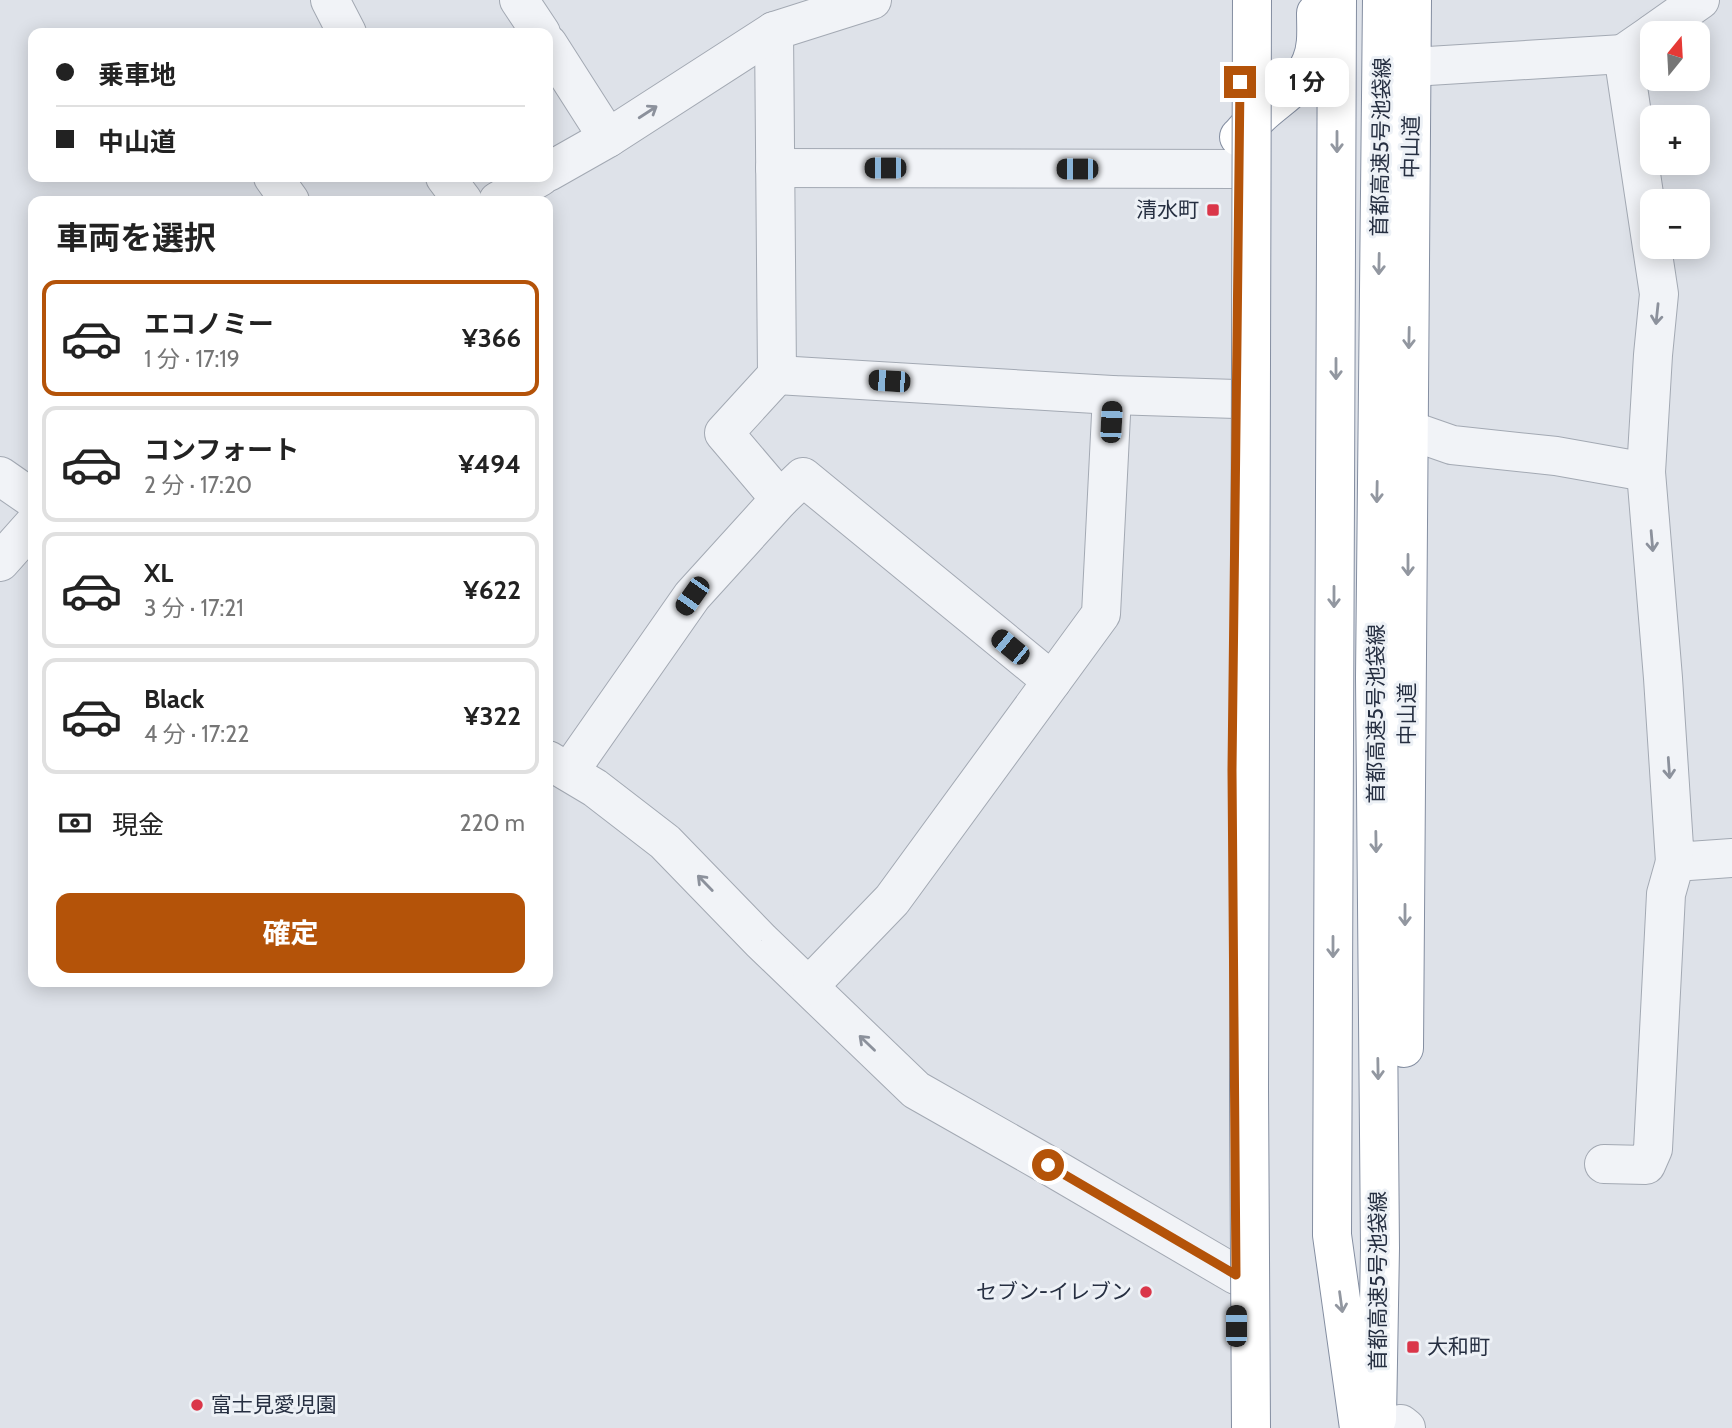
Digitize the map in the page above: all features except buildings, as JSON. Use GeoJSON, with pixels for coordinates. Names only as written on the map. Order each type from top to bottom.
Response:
{"type":"FeatureCollection","features":[{"type":"Feature","properties":{"kind":"highway"},"geometry":{"type":"LineString","coordinates":[[1237,1428],[1232,770],[1241,0]]}},
{"type":"Feature","properties":{"kind":"highway"},"geometry":{"type":"LineString","coordinates":[[1251,1428],[1249,1089],[1252,0]]}},
{"type":"Feature","properties":{"kind":"highway"},"geometry":{"type":"LineString","coordinates":[[1267,0],[1267,1428]]}},
{"type":"Feature","properties":{"kind":"highway"},"geometry":{"type":"LineString","coordinates":[[1239,153],[1259,116],[1298,83],[1311,64],[1316,44],[1317,0]]}},
{"type":"Feature","properties":{"kind":"highway"},"geometry":{"type":"LineString","coordinates":[[1337,0],[1332,1235],[1359,1428]]}},
{"type":"Feature","properties":{"kind":"highway","name":"首都高速5号池袋線"},"geometry":{"type":"LineString","coordinates":[[1382,0],[1375,677],[1380,1248],[1396,1427]]}},
{"type":"Feature","properties":{"kind":"highway","name":"中山道"},"geometry":{"type":"LineString","coordinates":[[1396,1427],[1412,0]]}},
{"type":"Feature","properties":{"kind":"street"},"geometry":{"type":"LineString","coordinates":[[330,0],[344,28]]}},
{"type":"Feature","properties":{"kind":"street"},"geometry":{"type":"LineString","coordinates":[[519,0],[538,28]]}},
{"type":"Feature","properties":{"kind":"street"},"geometry":{"type":"LineString","coordinates":[[553,169],[608,138],[774,31],[872,0]]}},
{"type":"Feature","properties":{"kind":"street"},"geometry":{"type":"LineString","coordinates":[[1670,21],[1700,0]]}},
{"type":"Feature","properties":{"kind":"street"},"geometry":{"type":"LineString","coordinates":[[774,31],[777,375],[724,433],[780,499]]}},
{"type":"Feature","properties":{"kind":"street"},"geometry":{"type":"LineString","coordinates":[[1412,67],[1640,40]]}},
{"type":"Feature","properties":{"kind":"street"},"geometry":{"type":"LineString","coordinates":[[553,52],[608,138]]}},
{"type":"Feature","properties":{"kind":"street"},"geometry":{"type":"LineString","coordinates":[[1604,1164],[1646,1165],[1653,1149],[1666,894],[1675,862],[1646,472],[1659,294],[1646,91]]}},
{"type":"Feature","properties":{"kind":"street"},"geometry":{"type":"LineString","coordinates":[[775,168],[1239,153]]}},
{"type":"Feature","properties":{"kind":"street"},"geometry":{"type":"LineString","coordinates":[[507,196],[531,182]]}},
{"type":"Feature","properties":{"kind":"street"},"geometry":{"type":"LineString","coordinates":[[777,375],[1236,399]]}},
{"type":"Feature","properties":{"kind":"street"},"geometry":{"type":"LineString","coordinates":[[809,986],[892,900],[1101,614],[1112,394]]}},
{"type":"Feature","properties":{"kind":"street"},"geometry":{"type":"LineString","coordinates":[[1409,430],[1451,445],[1556,456],[1646,472]]}},
{"type":"Feature","properties":{"kind":"street"},"geometry":{"type":"LineString","coordinates":[[0,476],[28,496]]}},
{"type":"Feature","properties":{"kind":"street"},"geometry":{"type":"LineString","coordinates":[[1052,681],[803,477],[692,596],[558,766],[595,788],[665,842],[761,941],[916,1090],[1236,1275]]}},
{"type":"Feature","properties":{"kind":"street"},"geometry":{"type":"LineString","coordinates":[[0,562],[28,531]]}},
{"type":"Feature","properties":{"kind":"street"},"geometry":{"type":"LineString","coordinates":[[1675,862],[1732,858]]}},
{"type":"Feature","properties":{"kind":"place","name":"清水町"},"geometry":{"type":"Point","coordinates":[1213,210]}},
{"type":"Feature","properties":{"kind":"place","name":"セブン-イレブン"},"geometry":{"type":"Point","coordinates":[1146,1292]}},
{"type":"Feature","properties":{"kind":"place","name":"大和町"},"geometry":{"type":"Point","coordinates":[1413,1347]}},
{"type":"Feature","properties":{"kind":"place","name":"富士見愛児園"},"geometry":{"type":"Point","coordinates":[197,1405]}},
{"type":"Feature","properties":{"kind":"route"},"geometry":{"type":"LineString","coordinates":[[1048,1165],[1236,1275],[1232,770],[1240,82]]}}]}
